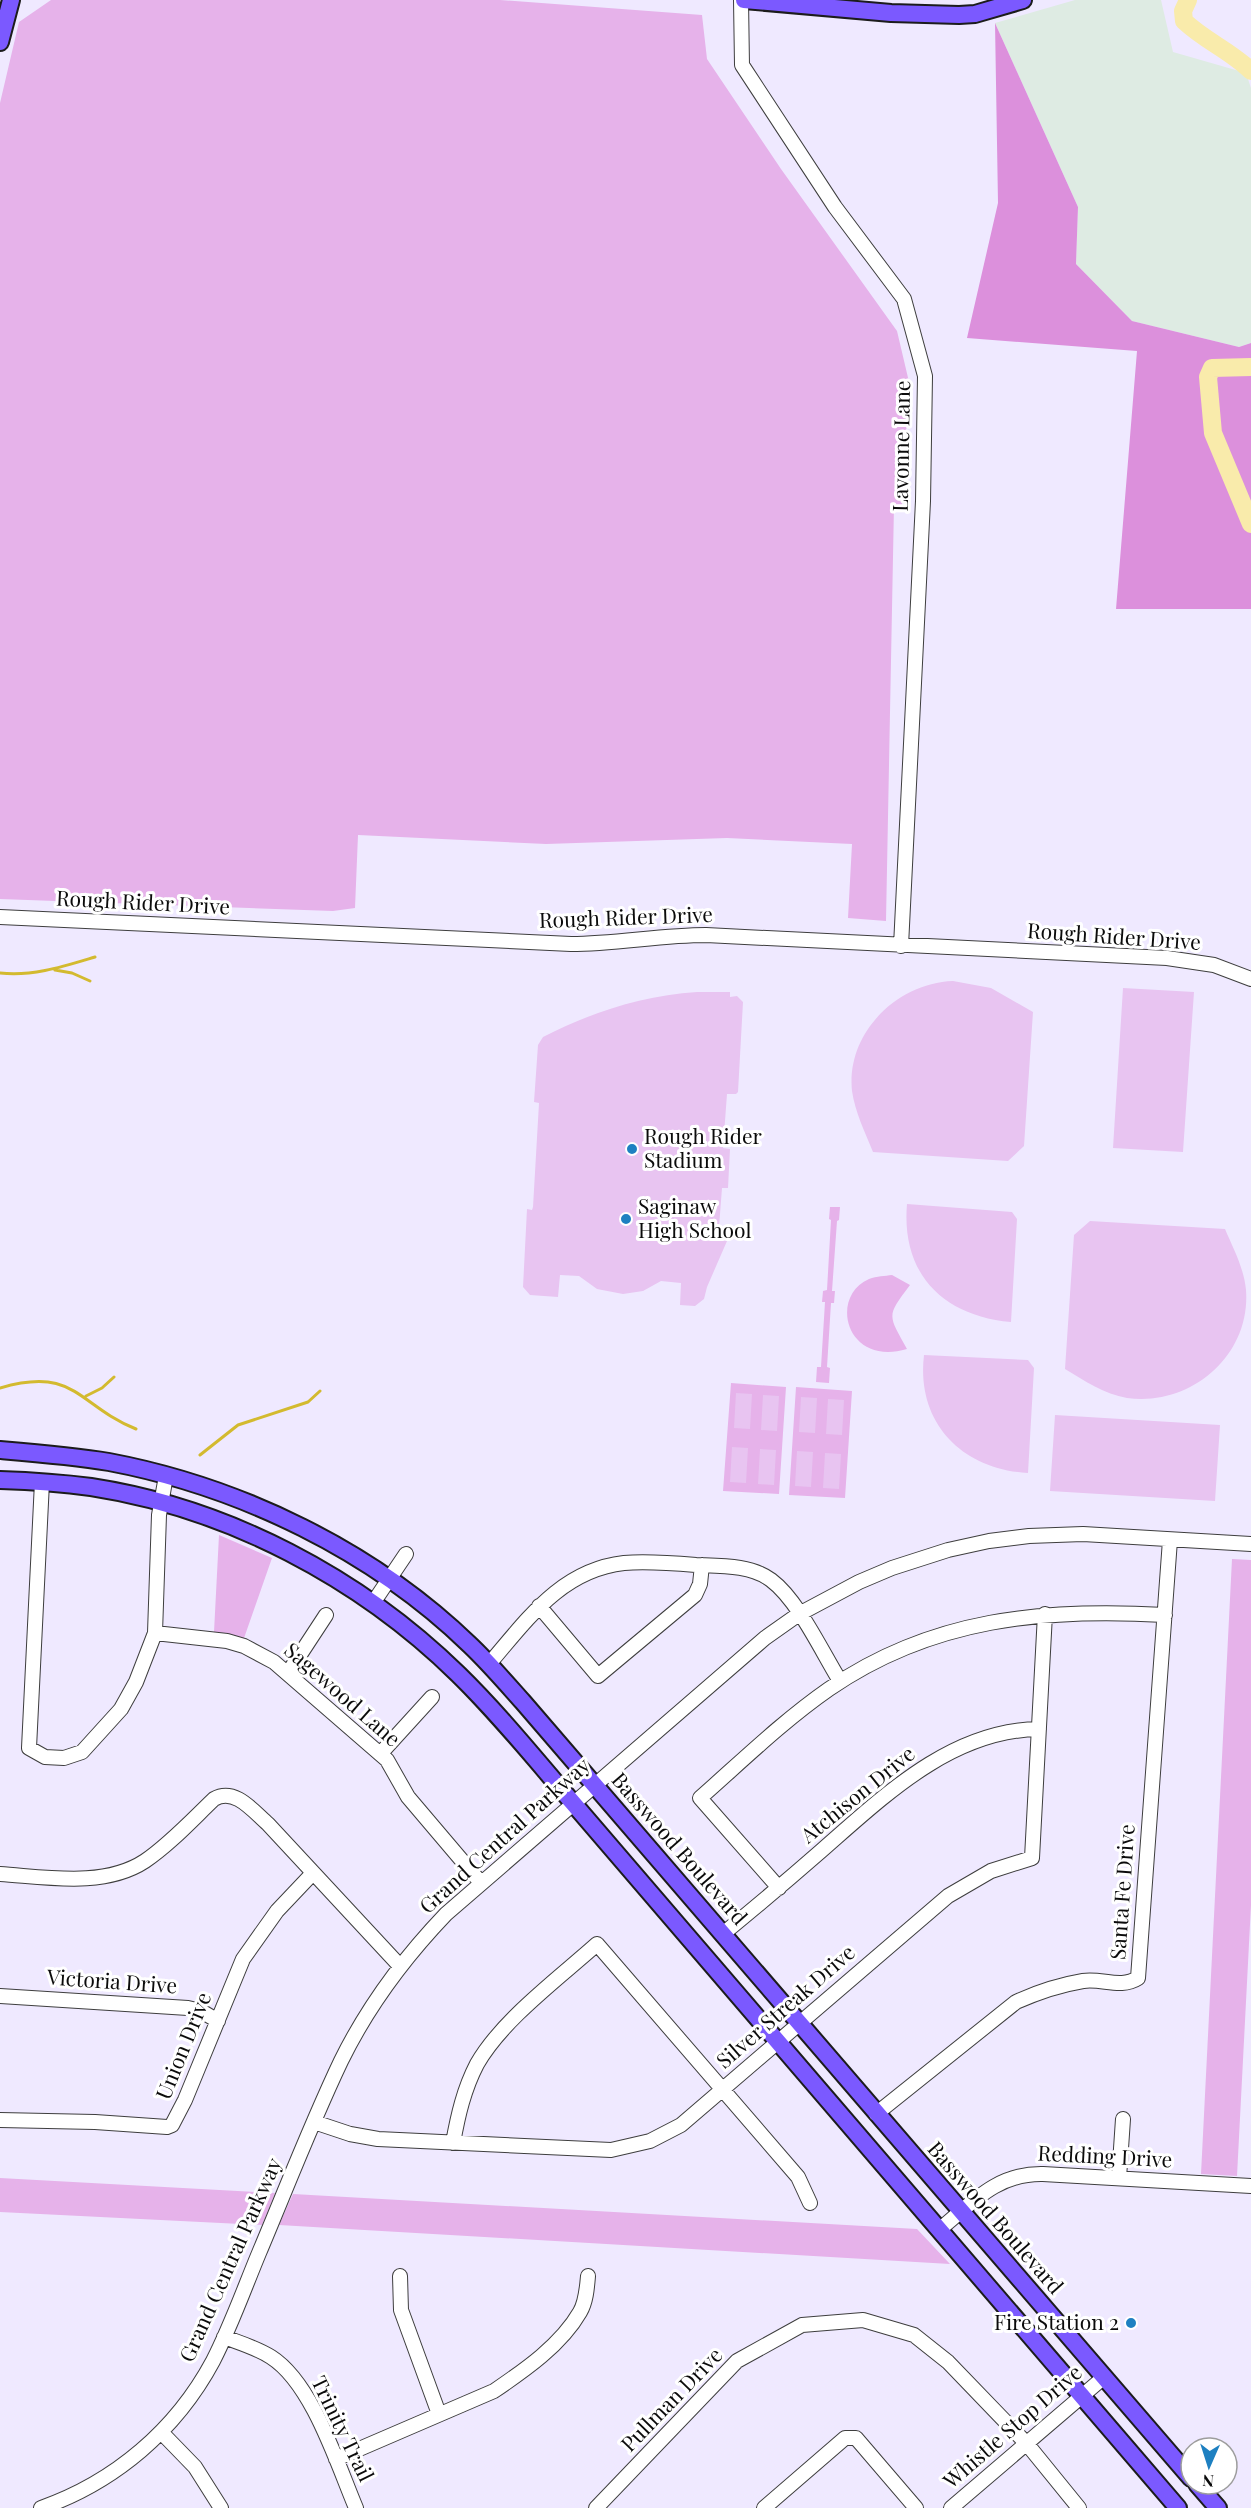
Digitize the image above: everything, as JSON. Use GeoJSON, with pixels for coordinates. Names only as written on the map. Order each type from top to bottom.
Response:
{"type":"FeatureCollection","features":[{"type":"Feature","properties":{"kind":"main road"},"geometry":{"type":"LineString","coordinates":[[0,42],[11,0]]}},
{"type":"Feature","properties":{"kind":"main road"},"geometry":{"type":"LineString","coordinates":[[6,17],[17,0]]}},
{"type":"Feature","properties":{"kind":"main road"},"geometry":{"type":"LineString","coordinates":[[743,0],[891,13],[959,15],[975,14],[1023,0]]}},
{"type":"Feature","properties":{"kind":"main road","name":"Basswood Boulevard"},"geometry":{"type":"LineString","coordinates":[[0,1449],[93,1460],[166,1476],[218,1492],[283,1518],[340,1548],[388,1580],[445,1623],[489,1664],[724,1933],[876,2114],[1179,2464]]}},
{"type":"Feature","properties":{"kind":"main road"},"geometry":{"type":"LineString","coordinates":[[0,1479],[92,1487],[161,1503],[230,1526],[279,1548],[339,1580],[412,1632],[459,1674],[573,1803],[1178,2508]]}},
{"type":"Feature","properties":{"kind":"main road"},"geometry":{"type":"LineString","coordinates":[[1208,2496],[1218,2508]]}},
{"type":"Feature","properties":{"kind":"street","name":"Lavonne Lane"},"geometry":{"type":"LineString","coordinates":[[743,0],[742,65],[835,207],[904,299],[925,376],[922,513],[902,946]]}},
{"type":"Feature","properties":{"kind":"street","name":"Rough Rider Drive"},"geometry":{"type":"LineString","coordinates":[[0,917],[571,944],[599,944],[671,936],[706,935],[1176,959],[1214,965],[1251,979]]}},
{"type":"Feature","properties":{"kind":"street"},"geometry":{"type":"LineString","coordinates":[[42,1482],[29,1748],[45,1757],[64,1758],[82,1752],[121,1709],[141,1671],[155,1633],[161,1503],[166,1476]]}},
{"type":"Feature","properties":{"kind":"street","name":"Grand Central Parkway"},"geometry":{"type":"LineString","coordinates":[[41,2508],[77,2493],[113,2472],[162,2433],[203,2379],[224,2337],[314,2122],[364,2018],[399,1965],[446,1914],[746,1653],[799,1614],[851,1586],[892,1568],[978,1543],[1055,1534],[1251,1544]]}},
{"type":"Feature","properties":{"kind":"street","name":"Santa Fe Drive"},"geometry":{"type":"LineString","coordinates":[[876,2114],[1017,2002],[1042,1990],[1086,1981],[1128,1984],[1138,1978],[1170,1540]]}},
{"type":"Feature","properties":{"kind":"street"},"geometry":{"type":"LineString","coordinates":[[373,1603],[406,1554]]}},
{"type":"Feature","properties":{"kind":"street"},"geometry":{"type":"LineString","coordinates":[[489,1664],[539,1606],[571,1580],[609,1565],[638,1562],[702,1565],[736,1568],[761,1574],[778,1586],[799,1614],[840,1682]]}},
{"type":"Feature","properties":{"kind":"street"},"geometry":{"type":"LineString","coordinates":[[539,1606],[598,1676],[695,1594],[700,1584],[702,1565]]}},
{"type":"Feature","properties":{"kind":"street"},"geometry":{"type":"LineString","coordinates":[[778,1888],[700,1798],[799,1711],[840,1682],[885,1657],[928,1638],[989,1621],[1045,1614],[1106,1612],[1166,1614]]}},
{"type":"Feature","properties":{"kind":"street","name":"Silver Streak Drive"},"geometry":{"type":"LineString","coordinates":[[314,2122],[363,2137],[594,2151],[625,2149],[651,2141],[672,2131],[948,1896],[991,1871],[1032,1858],[1045,1614]]}},
{"type":"Feature","properties":{"kind":"street"},"geometry":{"type":"LineString","coordinates":[[288,1673],[326,1615]]}},
{"type":"Feature","properties":{"kind":"street","name":"Sagewood Lane"},"geometry":{"type":"LineString","coordinates":[[155,1633],[207,1638],[244,1646],[274,1662],[381,1753],[392,1766],[408,1797],[481,1883]]}},
{"type":"Feature","properties":{"kind":"street"},"geometry":{"type":"LineString","coordinates":[[381,1753],[432,1697]]}},
{"type":"Feature","properties":{"kind":"street","name":"Atchison Drive"},"geometry":{"type":"LineString","coordinates":[[724,1933],[895,1787],[928,1765],[980,1741],[1012,1732],[1039,1730]]}},
{"type":"Feature","properties":{"kind":"street"},"geometry":{"type":"LineString","coordinates":[[0,1874],[87,1878],[125,1871],[144,1862],[214,1799],[231,1795],[248,1805],[399,1965]]}},
{"type":"Feature","properties":{"kind":"street","name":"Union Drive"},"geometry":{"type":"LineString","coordinates":[[0,2121],[95,2122],[167,2127],[172,2125],[243,1959],[277,1911],[313,1874]]}},
{"type":"Feature","properties":{"kind":"street"},"geometry":{"type":"LineString","coordinates":[[453,2143],[466,2089],[478,2062],[488,2047],[513,2019],[597,1944],[798,2177],[810,2203]]}},
{"type":"Feature","properties":{"kind":"street","name":"Victoria Drive"},"geometry":{"type":"LineString","coordinates":[[0,1996],[188,2008],[218,2021]]}},
{"type":"Feature","properties":{"kind":"street"},"geometry":{"type":"LineString","coordinates":[[1119,2178],[1123,2119]]}},
{"type":"Feature","properties":{"kind":"street","name":"Redding Drive"},"geometry":{"type":"LineString","coordinates":[[939,2230],[996,2184],[1017,2175],[1043,2174],[1251,2186]]}},
{"type":"Feature","properties":{"kind":"street"},"geometry":{"type":"LineString","coordinates":[[400,2276],[401,2310],[439,2414]]}},
{"type":"Feature","properties":{"kind":"street"},"geometry":{"type":"LineString","coordinates":[[336,2460],[494,2391],[538,2358],[567,2331],[581,2310],[587,2291],[588,2276]]}},
{"type":"Feature","properties":{"kind":"street","name":"Pullman Drive"},"geometry":{"type":"LineString","coordinates":[[596,2508],[737,2361],[802,2325],[863,2320],[914,2335],[948,2362],[1027,2444],[1079,2508]]}},
{"type":"Feature","properties":{"kind":"street","name":"Trinity Trail"},"geometry":{"type":"LineString","coordinates":[[224,2337],[271,2357],[288,2371],[309,2401],[356,2508]]}},
{"type":"Feature","properties":{"kind":"street","name":"Whistle Stop Drive"},"geometry":{"type":"LineString","coordinates":[[951,2508],[1103,2378]]}},
{"type":"Feature","properties":{"kind":"street"},"geometry":{"type":"LineString","coordinates":[[162,2433],[195,2467],[221,2508]]}},
{"type":"Feature","properties":{"kind":"street"},"geometry":{"type":"LineString","coordinates":[[764,2508],[845,2438],[851,2436],[856,2438],[916,2508]]}},
{"type":"Feature","properties":{"kind":"shaded area"},"geometry":{"type":"Polygon","coordinates":[[[51,0],[500,0],[702,15],[707,59],[781,169],[897,331],[909,382],[902,505],[894,505],[886,921],[848,918],[852,844],[727,838],[546,844],[358,835],[355,908],[333,911],[0,899],[0,103],[19,22],[51,0]]]}},
{"type":"Feature","properties":{"kind":"shaded area"},"geometry":{"type":"Polygon","coordinates":[[[1075,0],[1161,0],[1173,52],[1246,73],[1251,88],[1251,343],[1239,347],[1132,321],[1076,264],[1078,207],[995,23],[1075,0]]]}},
{"type":"Feature","properties":{"kind":"shaded area"},"geometry":{"type":"Polygon","coordinates":[[[995,23],[1078,207],[1076,264],[1132,321],[1239,347],[1251,343],[1251,609],[1116,609],[1137,351],[967,338],[998,203],[995,23]]]}},
{"type":"Feature","properties":{"kind":"shaded area"},"geometry":{"type":"Polygon","coordinates":[[[953,981],[991,988],[1033,1012],[1024,1146],[1008,1161],[873,1152],[853,1099],[852,1070],[857,1050],[879,1015],[895,1001],[932,984],[953,981]]]}},
{"type":"Feature","properties":{"kind":"shaded area"},"geometry":{"type":"Polygon","coordinates":[[[1123,988],[1194,992],[1183,1152],[1113,1148],[1123,988]]]}},
{"type":"Feature","properties":{"kind":"shaded area","name":"Rough Rider Stadium"},"geometry":{"type":"Polygon","coordinates":[[[697,992],[730,992],[730,997],[737,996],[743,1002],[738,1092],[727,1094],[723,1148],[730,1149],[728,1188],[722,1188],[718,1240],[727,1241],[704,1299],[695,1306],[680,1305],[681,1283],[661,1281],[643,1291],[623,1294],[597,1289],[579,1276],[560,1275],[558,1297],[530,1295],[523,1287],[527,1209],[532,1210],[533,1207],[539,1103],[534,1102],[538,1045],[543,1037],[598,1013],[637,1001],[697,992]]]}},
{"type":"Feature","properties":{"kind":"shaded area"},"geometry":{"type":"Polygon","coordinates":[[[907,1204],[1012,1212],[1017,1219],[1011,1322],[965,1311],[931,1287],[919,1271],[911,1251],[907,1229],[907,1204]]]}},
{"type":"Feature","properties":{"kind":"shaded area"},"geometry":{"type":"Polygon","coordinates":[[[830,1207],[840,1207],[837,1221],[832,1291],[835,1291],[834,1303],[831,1303],[827,1367],[830,1368],[829,1383],[816,1382],[817,1367],[821,1367],[825,1302],[822,1302],[823,1291],[827,1290],[830,1207]]]}},
{"type":"Feature","properties":{"kind":"shaded area"},"geometry":{"type":"Polygon","coordinates":[[[1090,1221],[1225,1229],[1243,1274],[1246,1290],[1245,1314],[1238,1336],[1227,1356],[1212,1372],[1194,1385],[1173,1394],[1150,1399],[1127,1398],[1095,1386],[1065,1369],[1074,1235],[1090,1221]]]}},
{"type":"Feature","properties":{"kind":"shaded area"},"geometry":{"type":"Polygon","coordinates":[[[892,1275],[910,1285],[893,1310],[892,1316],[907,1349],[886,1352],[869,1348],[857,1339],[850,1327],[847,1313],[849,1300],[857,1288],[869,1279],[892,1275]]]}},
{"type":"Feature","properties":{"kind":"shaded area"},"geometry":{"type":"Polygon","coordinates":[[[924,1355],[1028,1360],[1034,1368],[1028,1473],[1004,1470],[982,1462],[964,1452],[948,1438],[936,1421],[927,1401],[923,1379],[924,1355]]]}},
{"type":"Feature","properties":{"kind":"shaded area"},"geometry":{"type":"Polygon","coordinates":[[[731,1383],[786,1387],[779,1494],[723,1491],[731,1383]]]}},
{"type":"Feature","properties":{"kind":"shaded area"},"geometry":{"type":"Polygon","coordinates":[[[796,1387],[852,1391],[845,1498],[789,1495],[796,1387]]]}},
{"type":"Feature","properties":{"kind":"shaded area"},"geometry":{"type":"Polygon","coordinates":[[[736,1393],[752,1394],[750,1429],[734,1428],[736,1393]]]}},
{"type":"Feature","properties":{"kind":"shaded area"},"geometry":{"type":"Polygon","coordinates":[[[763,1395],[779,1396],[777,1431],[761,1430],[763,1395]]]}},
{"type":"Feature","properties":{"kind":"shaded area"},"geometry":{"type":"Polygon","coordinates":[[[801,1397],[817,1398],[815,1433],[799,1432],[801,1397]]]}},
{"type":"Feature","properties":{"kind":"shaded area"},"geometry":{"type":"Polygon","coordinates":[[[828,1399],[844,1400],[842,1435],[826,1434],[828,1399]]]}},
{"type":"Feature","properties":{"kind":"shaded area"},"geometry":{"type":"Polygon","coordinates":[[[1055,1415],[1220,1425],[1215,1501],[1050,1491],[1055,1415]]]}},
{"type":"Feature","properties":{"kind":"shaded area"},"geometry":{"type":"Polygon","coordinates":[[[732,1447],[748,1448],[746,1483],[730,1482],[732,1447]]]}},
{"type":"Feature","properties":{"kind":"shaded area"},"geometry":{"type":"Polygon","coordinates":[[[760,1449],[776,1450],[774,1485],[758,1484],[760,1449]]]}},
{"type":"Feature","properties":{"kind":"shaded area"},"geometry":{"type":"Polygon","coordinates":[[[797,1451],[813,1452],[811,1487],[795,1486],[797,1451]]]}},
{"type":"Feature","properties":{"kind":"shaded area"},"geometry":{"type":"Polygon","coordinates":[[[825,1453],[841,1454],[839,1489],[823,1488],[825,1453]]]}},
{"type":"Feature","properties":{"kind":"shaded area"},"geometry":{"type":"Polygon","coordinates":[[[219,1535],[272,1558],[243,1641],[214,1632],[219,1535]]]}},
{"type":"Feature","properties":{"kind":"shaded area"},"geometry":{"type":"Polygon","coordinates":[[[1232,1559],[1251,1560],[1251,1905],[1237,2176],[1201,2174],[1232,1559]]]}},
{"type":"Feature","properties":{"kind":"shaded area"},"geometry":{"type":"Polygon","coordinates":[[[0,2178],[275,2193],[262,2225],[0,2212],[0,2178]]]}},
{"type":"Feature","properties":{"kind":"shaded area"},"geometry":{"type":"Polygon","coordinates":[[[293,2194],[917,2229],[950,2264],[279,2225],[293,2194]]]}},
{"type":"Feature","properties":{"kind":"waterway"},"geometry":{"type":"LineString","coordinates":[[1188,0],[1183,11],[1184,21],[1251,71]]}},
{"type":"Feature","properties":{"kind":"waterway"},"geometry":{"type":"LineString","coordinates":[[1251,367],[1212,368],[1208,377],[1213,433],[1251,524]]}},
{"type":"Feature","properties":{"kind":"waterway"},"geometry":{"type":"LineString","coordinates":[[0,973],[36,972],[95,957]]}},
{"type":"Feature","properties":{"kind":"waterway"},"geometry":{"type":"LineString","coordinates":[[55,970],[72,973],[90,981]]}},
{"type":"Feature","properties":{"kind":"waterway"},"geometry":{"type":"LineString","coordinates":[[86,1396],[102,1388],[114,1377]]}},
{"type":"Feature","properties":{"kind":"waterway"},"geometry":{"type":"LineString","coordinates":[[0,1388],[25,1382],[61,1385],[136,1429]]}},
{"type":"Feature","properties":{"kind":"waterway"},"geometry":{"type":"LineString","coordinates":[[200,1455],[238,1425],[308,1402],[320,1391]]}},
{"type":"Feature","properties":{"kind":"place","name":"Rough Rider Stadium"},"geometry":{"type":"Point","coordinates":[632,1149]}},
{"type":"Feature","properties":{"kind":"place","name":"Saginaw High School"},"geometry":{"type":"Point","coordinates":[626,1219]}},
{"type":"Feature","properties":{"kind":"place","name":"Fire Station 2"},"geometry":{"type":"Point","coordinates":[1131,2323]}}]}
